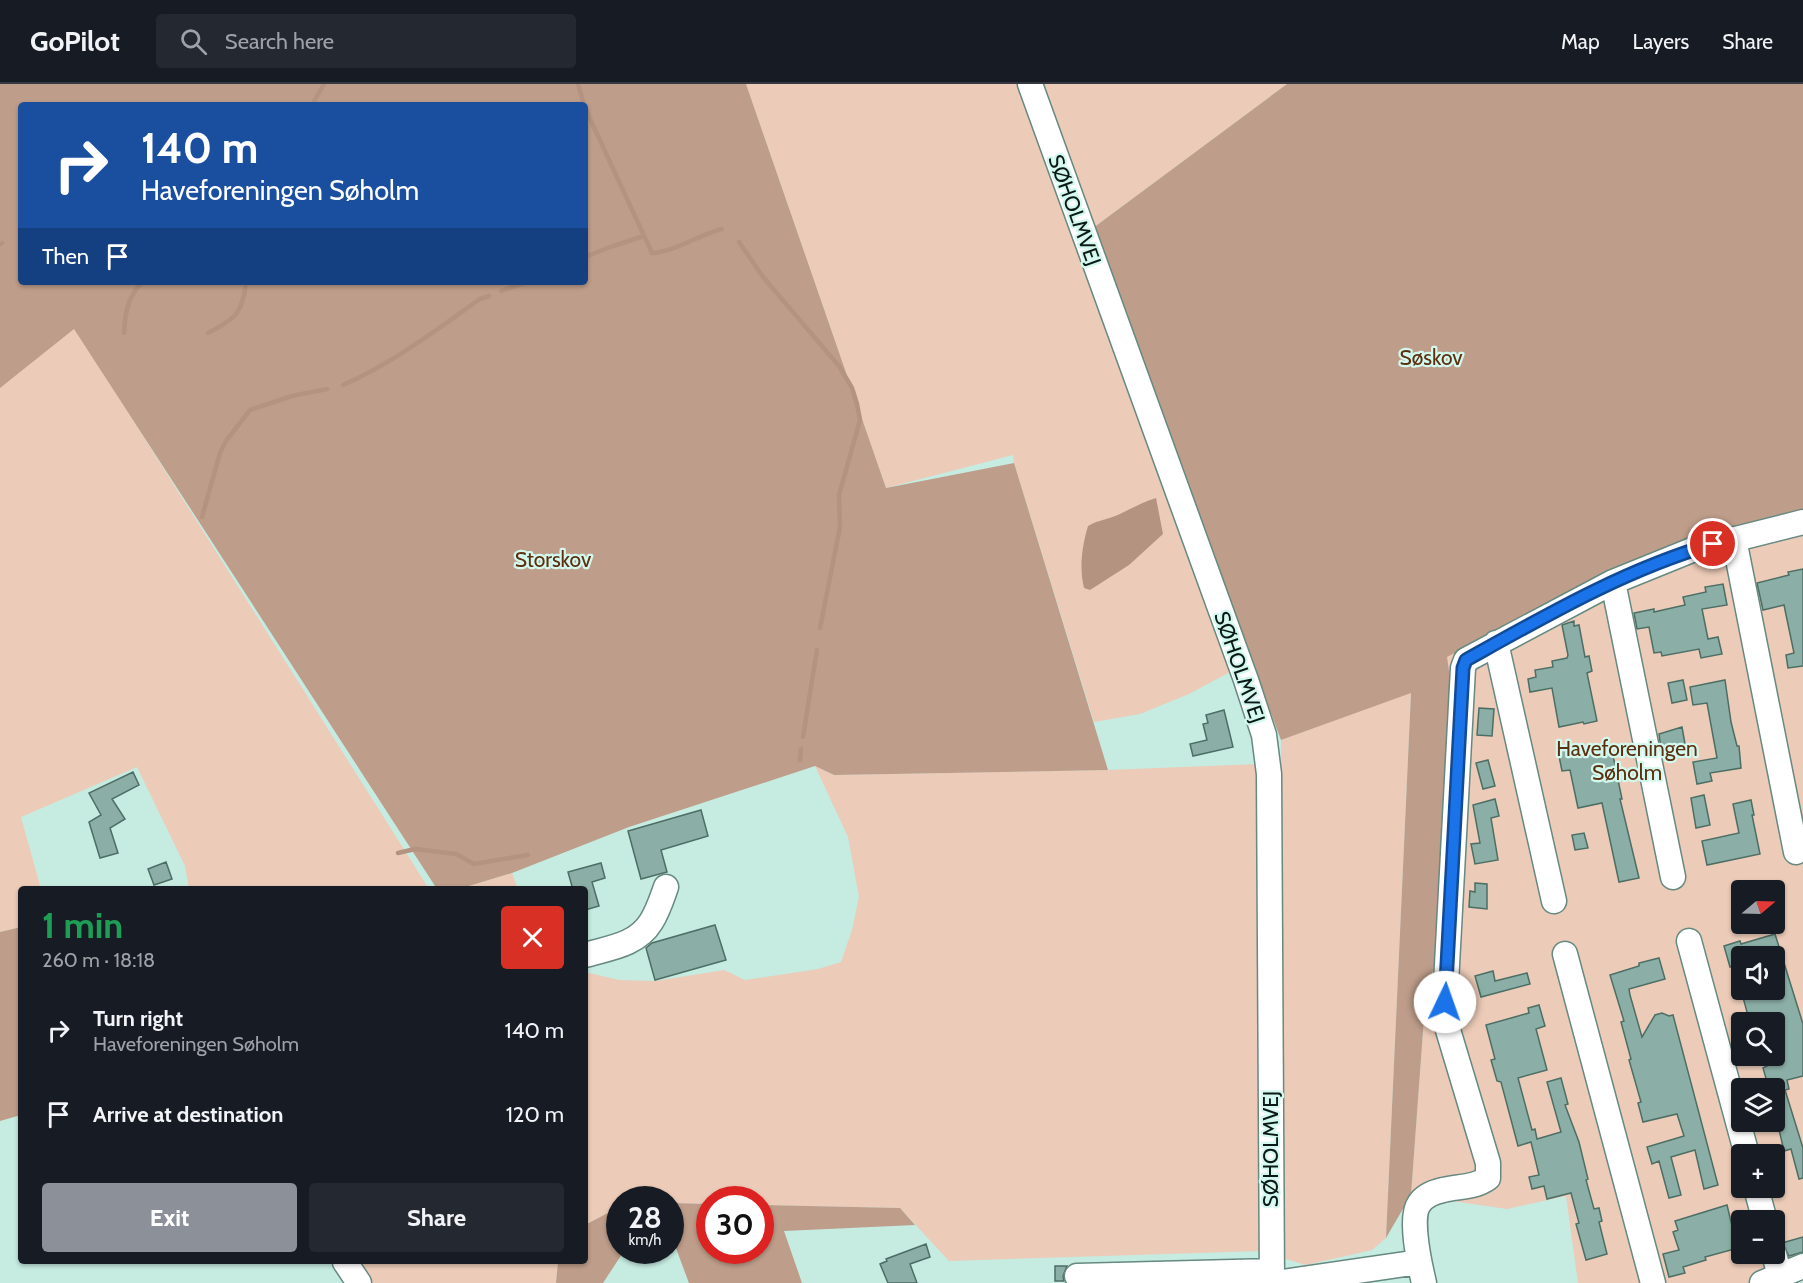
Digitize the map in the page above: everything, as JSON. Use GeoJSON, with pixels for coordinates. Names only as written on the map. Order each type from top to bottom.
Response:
{"type":"FeatureCollection","features":[{"type":"Feature","properties":{"kind":"street","name":"SØHOLMVEJ"},"geometry":{"type":"LineString","coordinates":[[1030,84],[1264,735],[1269,774],[1273,1279]]}},
{"type":"Feature","properties":{"kind":"street"},"geometry":{"type":"LineString","coordinates":[[1077,1276],[1273,1279],[1422,1272],[1415,1214],[1419,1204],[1428,1195],[1442,1190],[1479,1185],[1488,1178],[1488,1163],[1448,1030],[1445,1002],[1463,668],[1466,660],[1613,582],[1692,550],[1803,522]]}},
{"type":"Feature","properties":{"kind":"street"},"geometry":{"type":"LineString","coordinates":[[1734,538],[1796,852]]}},
{"type":"Feature","properties":{"kind":"street"},"geometry":{"type":"LineString","coordinates":[[1613,582],[1673,877]]}},
{"type":"Feature","properties":{"kind":"street"},"geometry":{"type":"LineString","coordinates":[[1496,643],[1554,901]]}},
{"type":"Feature","properties":{"kind":"street"},"geometry":{"type":"LineString","coordinates":[[588,954],[630,942],[640,935],[651,922],[666,887]]}},
{"type":"Feature","properties":{"kind":"street"},"geometry":{"type":"LineString","coordinates":[[1689,941],[1744,1144]]}},
{"type":"Feature","properties":{"kind":"street"},"geometry":{"type":"LineString","coordinates":[[1565,954],[1653,1283]]}},
{"type":"Feature","properties":{"kind":"street"},"geometry":{"type":"LineString","coordinates":[[346,1264],[359,1283]]}},
{"type":"Feature","properties":{"kind":"street"},"geometry":{"type":"LineString","coordinates":[[1772,1271],[1803,1266]]}},
{"type":"Feature","properties":{"kind":"green space","name":"Storskov"},"geometry":{"type":"Polygon","coordinates":[[[0,84],[746,84],[886,488],[1014,463],[1108,770],[834,775],[815,766],[629,827],[512,873],[469,886],[435,886],[74,329],[0,388],[0,84]]]}},
{"type":"Feature","properties":{"kind":"green space"},"geometry":{"type":"Polygon","coordinates":[[[746,84],[1020,84],[1230,672],[1189,694],[1140,714],[1094,722],[1013,455],[886,488],[746,84]]]}},
{"type":"Feature","properties":{"kind":"green space"},"geometry":{"type":"Polygon","coordinates":[[[1039,84],[1287,84],[1089,231],[1039,84]]]}},
{"type":"Feature","properties":{"kind":"green space","name":"Søskov"},"geometry":{"type":"Polygon","coordinates":[[[1287,84],[1803,84],[1803,512],[1608,574],[1447,657],[1453,698],[1439,945],[1425,1004],[1411,1195],[1386,1238],[1411,693],[1281,740],[1089,231],[1287,84]]]}},
{"type":"Feature","properties":{"kind":"green space"},"geometry":{"type":"Polygon","coordinates":[[[73,325],[427,886],[188,886],[185,866],[137,767],[21,817],[40,886],[18,886],[18,928],[0,932],[0,386],[73,325]]]}},
{"type":"Feature","properties":{"kind":"green space","name":"Haveforeningen Søholm"},"geometry":{"type":"Polygon","coordinates":[[[1803,512],[1803,1274],[1778,1283],[1578,1283],[1566,1196],[1507,1209],[1411,1195],[1425,1004],[1439,945],[1453,698],[1446,657],[1608,574],[1803,512]]]}},
{"type":"Feature","properties":{"kind":"green space"},"geometry":{"type":"Polygon","coordinates":[[[1411,692],[1386,1238],[1372,1250],[1306,1265],[1282,1258],[1281,740],[1411,692]]]}},
{"type":"Feature","properties":{"kind":"green space"},"geometry":{"type":"Polygon","coordinates":[[[1258,764],[1261,1251],[949,1261],[900,1208],[774,1205],[774,1186],[696,1186],[696,1204],[684,1203],[684,1186],[606,1186],[606,1214],[588,1223],[588,973],[619,980],[655,981],[724,970],[745,980],[818,969],[841,962],[852,930],[859,897],[848,837],[815,766],[834,775],[1108,770],[1258,764]]]}},
{"type":"Feature","properties":{"kind":"green space"},"geometry":{"type":"Polygon","coordinates":[[[512,873],[517,886],[469,886],[512,873]]]}},
{"type":"Feature","properties":{"kind":"green space"},"geometry":{"type":"Polygon","coordinates":[[[18,928],[18,1116],[0,1121],[0,932],[18,928]]]}},
{"type":"Feature","properties":{"kind":"green space"},"geometry":{"type":"Polygon","coordinates":[[[684,1203],[696,1204],[696,1264],[774,1264],[774,1205],[900,1208],[915,1225],[784,1231],[802,1283],[689,1283],[682,1264],[684,1264],[684,1203]]]}},
{"type":"Feature","properties":{"kind":"green space"},"geometry":{"type":"Polygon","coordinates":[[[606,1214],[606,1264],[615,1264],[603,1283],[556,1283],[558,1264],[588,1264],[588,1223],[606,1214]]]}},
{"type":"Feature","properties":{"kind":"green space"},"geometry":{"type":"Polygon","coordinates":[[[354,1264],[558,1264],[556,1283],[366,1283],[354,1264]]]}},
{"type":"Feature","properties":{"kind":"shaded area"},"geometry":{"type":"Polygon","coordinates":[[[1156,498],[1163,534],[1129,565],[1090,590],[1084,588],[1082,557],[1088,526],[1156,498]]]}},
{"type":"Feature","properties":{"kind":"building"},"geometry":{"type":"Polygon","coordinates":[[[1803,569],[1803,666],[1788,668],[1786,655],[1794,653],[1784,605],[1763,610],[1757,583],[1803,569]]]}},
{"type":"Feature","properties":{"kind":"building"},"geometry":{"type":"Polygon","coordinates":[[[1723,584],[1727,605],[1702,609],[1708,639],[1718,637],[1722,654],[1701,658],[1699,649],[1662,656],[1661,652],[1654,653],[1649,627],[1637,629],[1634,613],[1654,609],[1654,612],[1685,605],[1683,597],[1706,592],[1705,587],[1723,584]]]}},
{"type":"Feature","properties":{"kind":"building"},"geometry":{"type":"Polygon","coordinates":[[[1574,621],[1574,626],[1579,625],[1585,657],[1589,656],[1592,671],[1587,673],[1597,721],[1559,727],[1552,688],[1530,692],[1528,679],[1536,677],[1535,670],[1553,667],[1552,661],[1567,658],[1562,625],[1574,621]]]}},
{"type":"Feature","properties":{"kind":"building"},"geometry":{"type":"Polygon","coordinates":[[[1683,680],[1687,700],[1672,703],[1668,683],[1683,680]]]}},
{"type":"Feature","properties":{"kind":"building"},"geometry":{"type":"Polygon","coordinates":[[[1725,680],[1731,722],[1737,746],[1739,746],[1741,768],[1710,773],[1712,781],[1697,784],[1693,762],[1717,758],[1707,703],[1693,705],[1690,687],[1725,680]]]}},
{"type":"Feature","properties":{"kind":"building"},"geometry":{"type":"Polygon","coordinates":[[[1479,708],[1494,709],[1492,736],[1477,735],[1479,708]]]}},
{"type":"Feature","properties":{"kind":"building"},"geometry":{"type":"Polygon","coordinates":[[[1224,710],[1233,747],[1193,756],[1190,744],[1207,740],[1203,724],[1208,723],[1206,715],[1224,710]]]}},
{"type":"Feature","properties":{"kind":"building"},"geometry":{"type":"Polygon","coordinates":[[[1682,727],[1685,744],[1661,749],[1659,734],[1682,727]]]}},
{"type":"Feature","properties":{"kind":"building"},"geometry":{"type":"Polygon","coordinates":[[[1611,746],[1622,799],[1620,799],[1639,878],[1619,882],[1602,803],[1578,808],[1570,770],[1562,771],[1558,751],[1574,748],[1575,752],[1611,746]]]}},
{"type":"Feature","properties":{"kind":"building"},"geometry":{"type":"Polygon","coordinates":[[[1488,760],[1495,786],[1483,789],[1476,763],[1488,760]]]}},
{"type":"Feature","properties":{"kind":"building"},"geometry":{"type":"Polygon","coordinates":[[[133,772],[139,785],[112,799],[125,819],[110,828],[118,853],[100,858],[89,822],[101,815],[89,793],[133,772]]]}},
{"type":"Feature","properties":{"kind":"building"},"geometry":{"type":"Polygon","coordinates":[[[1704,795],[1710,825],[1696,828],[1691,798],[1704,795]]]}},
{"type":"Feature","properties":{"kind":"building"},"geometry":{"type":"Polygon","coordinates":[[[1495,799],[1499,816],[1491,818],[1498,860],[1475,864],[1471,844],[1480,843],[1473,805],[1495,799]]]}},
{"type":"Feature","properties":{"kind":"building"},"geometry":{"type":"Polygon","coordinates":[[[1751,800],[1760,854],[1707,865],[1702,841],[1739,833],[1733,804],[1751,800]]]}},
{"type":"Feature","properties":{"kind":"building"},"geometry":{"type":"Polygon","coordinates":[[[701,810],[708,836],[661,850],[667,872],[641,879],[628,831],[701,810]]]}},
{"type":"Feature","properties":{"kind":"building"},"geometry":{"type":"Polygon","coordinates":[[[1584,833],[1588,848],[1575,850],[1572,835],[1584,833]]]}},
{"type":"Feature","properties":{"kind":"building"},"geometry":{"type":"Polygon","coordinates":[[[166,862],[172,879],[154,885],[148,869],[166,862]]]}},
{"type":"Feature","properties":{"kind":"building"},"geometry":{"type":"Polygon","coordinates":[[[601,863],[605,878],[592,882],[599,906],[588,909],[588,886],[572,886],[568,872],[601,863]]]}},
{"type":"Feature","properties":{"kind":"building"},"geometry":{"type":"Polygon","coordinates":[[[1475,883],[1487,884],[1487,909],[1469,907],[1470,891],[1475,892],[1475,883]]]}},
{"type":"Feature","properties":{"kind":"building"},"geometry":{"type":"Polygon","coordinates":[[[715,925],[726,960],[655,980],[646,948],[652,943],[715,925]]]}},
{"type":"Feature","properties":{"kind":"building"},"geometry":{"type":"Polygon","coordinates":[[[1775,934],[1779,946],[1731,946],[1730,967],[1724,946],[1740,941],[1741,944],[1775,934]]]}},
{"type":"Feature","properties":{"kind":"building"},"geometry":{"type":"Polygon","coordinates":[[[1659,958],[1665,979],[1629,989],[1630,995],[1642,1037],[1655,1015],[1662,1013],[1673,1015],[1718,1185],[1704,1189],[1695,1150],[1671,1157],[1681,1195],[1669,1198],[1659,1161],[1652,1164],[1647,1147],[1684,1136],[1677,1114],[1643,1122],[1638,1103],[1641,1102],[1621,1022],[1624,1021],[1610,975],[1639,966],[1639,963],[1659,958]]]}},
{"type":"Feature","properties":{"kind":"building"},"geometry":{"type":"Polygon","coordinates":[[[1785,966],[1803,1024],[1803,1076],[1787,1080],[1789,1089],[1785,1090],[1785,1078],[1766,1078],[1763,1068],[1785,1066],[1785,1012],[1747,1012],[1744,1000],[1785,1000],[1785,966]]]}},
{"type":"Feature","properties":{"kind":"building"},"geometry":{"type":"Polygon","coordinates":[[[1493,971],[1495,981],[1527,973],[1530,984],[1481,997],[1475,976],[1493,971]]]}},
{"type":"Feature","properties":{"kind":"building"},"geometry":{"type":"Polygon","coordinates":[[[1539,1005],[1545,1026],[1536,1029],[1547,1070],[1518,1078],[1532,1130],[1535,1129],[1537,1139],[1561,1132],[1547,1082],[1561,1078],[1568,1104],[1565,1105],[1579,1142],[1594,1209],[1599,1208],[1602,1221],[1599,1222],[1607,1254],[1586,1260],[1576,1224],[1579,1223],[1571,1193],[1547,1199],[1544,1186],[1532,1189],[1529,1177],[1539,1175],[1531,1142],[1518,1146],[1501,1082],[1497,1081],[1491,1060],[1495,1059],[1486,1025],[1529,1013],[1528,1008],[1539,1005]]]}},
{"type":"Feature","properties":{"kind":"building"},"geometry":{"type":"Polygon","coordinates":[[[1785,1090],[1803,1148],[1803,1178],[1799,1179],[1791,1149],[1785,1151],[1785,1144],[1782,1144],[1780,1132],[1785,1132],[1785,1090]]]}},
{"type":"Feature","properties":{"kind":"building"},"geometry":{"type":"Polygon","coordinates":[[[1727,1205],[1731,1222],[1731,1250],[1705,1257],[1706,1260],[1683,1267],[1685,1273],[1669,1277],[1663,1254],[1679,1250],[1673,1232],[1678,1230],[1675,1221],[1727,1205]]]}},
{"type":"Feature","properties":{"kind":"building"},"geometry":{"type":"Polygon","coordinates":[[[1803,1237],[1803,1252],[1789,1256],[1785,1242],[1803,1237]]]}},
{"type":"Feature","properties":{"kind":"building"},"geometry":{"type":"Polygon","coordinates":[[[926,1244],[930,1257],[910,1264],[917,1283],[888,1283],[880,1264],[887,1261],[886,1259],[926,1244]]]}},
{"type":"Feature","properties":{"kind":"building"},"geometry":{"type":"Polygon","coordinates":[[[1055,1266],[1067,1266],[1063,1276],[1064,1281],[1055,1281],[1055,1266]]]}},
{"type":"Feature","properties":{"kind":"waterway"},"geometry":{"type":"LineString","coordinates":[[314,102],[324,84]]}},
{"type":"Feature","properties":{"kind":"waterway"},"geometry":{"type":"LineString","coordinates":[[578,84],[583,102]]}},
{"type":"Feature","properties":{"kind":"waterway"},"geometry":{"type":"LineString","coordinates":[[588,114],[652,253],[670,249],[722,229]]}},
{"type":"Feature","properties":{"kind":"waterway"},"geometry":{"type":"LineString","coordinates":[[588,256],[644,236]]}},
{"type":"Feature","properties":{"kind":"waterway"},"geometry":{"type":"LineString","coordinates":[[739,242],[763,277],[839,366],[852,388],[857,404],[860,420],[839,495],[840,527],[820,628]]}},
{"type":"Feature","properties":{"kind":"waterway"},"geometry":{"type":"LineString","coordinates":[[124,333],[128,305],[140,285]]}},
{"type":"Feature","properties":{"kind":"waterway"},"geometry":{"type":"LineString","coordinates":[[208,333],[236,314],[243,301],[246,285]]}},
{"type":"Feature","properties":{"kind":"waterway"},"geometry":{"type":"LineString","coordinates":[[501,291],[518,285]]}},
{"type":"Feature","properties":{"kind":"waterway"},"geometry":{"type":"LineString","coordinates":[[343,385],[397,356],[480,299],[489,296]]}},
{"type":"Feature","properties":{"kind":"waterway"},"geometry":{"type":"LineString","coordinates":[[202,517],[220,453],[226,441],[250,410],[292,396],[327,389]]}},
{"type":"Feature","properties":{"kind":"waterway"},"geometry":{"type":"LineString","coordinates":[[803,737],[817,650]]}},
{"type":"Feature","properties":{"kind":"waterway"},"geometry":{"type":"LineString","coordinates":[[800,760],[801,749]]}},
{"type":"Feature","properties":{"kind":"waterway"},"geometry":{"type":"LineString","coordinates":[[398,853],[415,849],[456,854],[474,864],[528,855]]}},
{"type":"Feature","properties":{"kind":"route"},"geometry":{"type":"LineString","coordinates":[[1445,1002],[1463,668],[1466,660],[1613,582],[1692,550],[1713,544]]}}]}
